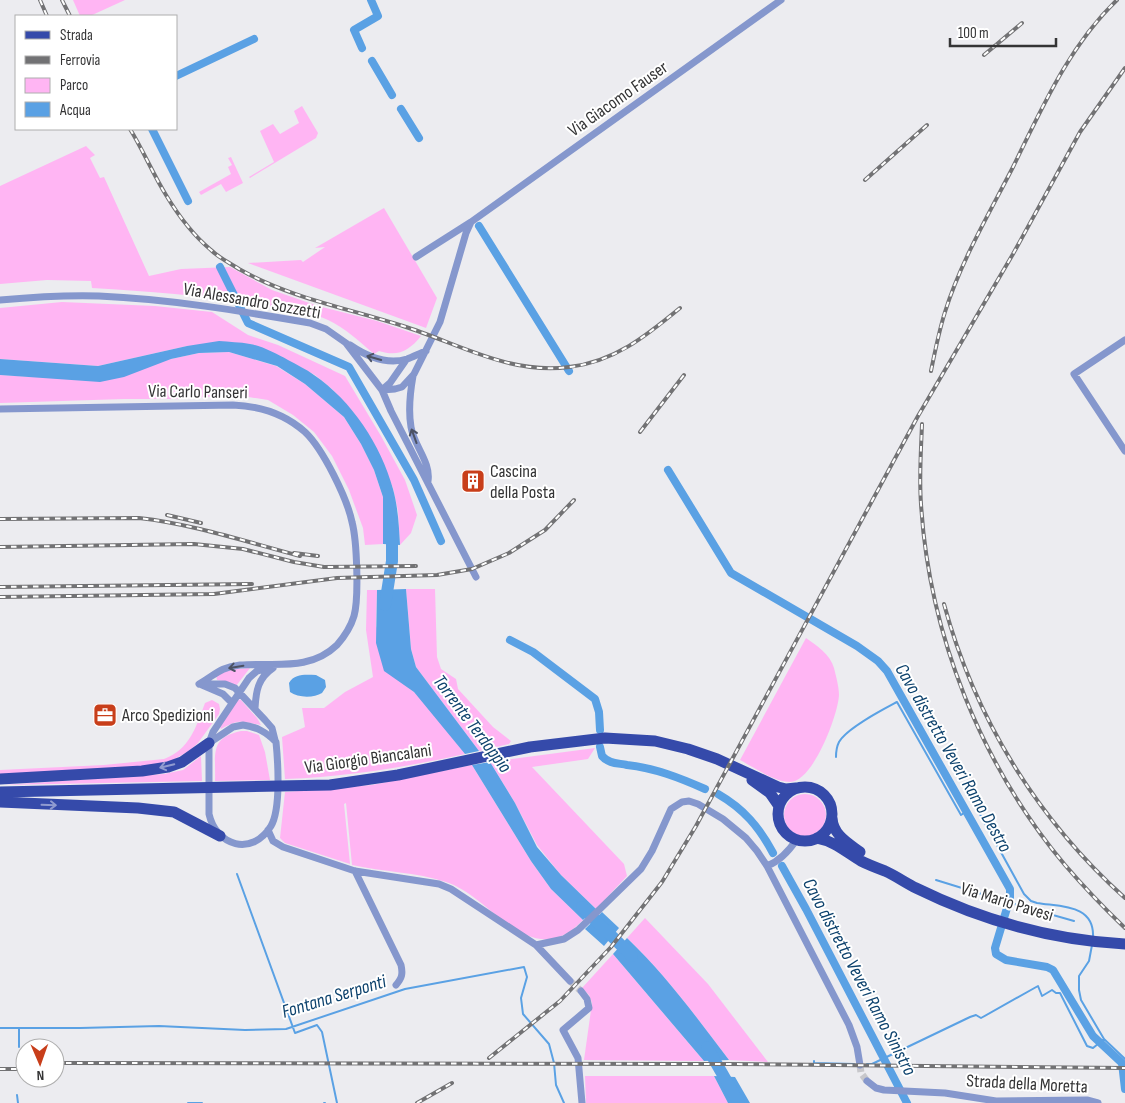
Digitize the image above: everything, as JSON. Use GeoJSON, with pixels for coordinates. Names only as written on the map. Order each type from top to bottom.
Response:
{"type":"FeatureCollection","features":[{"type":"Feature","properties":{"kind":"main road","name":"Via Giorgio Biancalani"},"geometry":{"type":"LineString","coordinates":[[0,792],[330,785],[398,776],[530,748],[589,739],[637,739],[663,743],[703,754],[735,767]]}},
{"type":"Feature","properties":{"kind":"main road"},"geometry":{"type":"LineString","coordinates":[[0,779],[142,771],[168,767],[182,762],[209,743]]}},
{"type":"Feature","properties":{"kind":"main road"},"geometry":{"type":"LineString","coordinates":[[735,767],[778,787],[786,789],[805,786],[822,792],[832,808],[834,829],[839,836],[886,872]]}},
{"type":"Feature","properties":{"kind":"main road"},"geometry":{"type":"LineString","coordinates":[[735,767],[766,790],[779,806]]}},
{"type":"Feature","properties":{"kind":"main road"},"geometry":{"type":"LineString","coordinates":[[796,788],[783,798],[779,806],[778,814],[783,830],[797,839],[811,840],[824,833],[830,825],[832,817]]}},
{"type":"Feature","properties":{"kind":"main road"},"geometry":{"type":"LineString","coordinates":[[0,802],[138,808],[174,812],[220,836]]}},
{"type":"Feature","properties":{"kind":"main road"},"geometry":{"type":"LineString","coordinates":[[817,838],[834,843],[860,860],[886,872]]}},
{"type":"Feature","properties":{"kind":"main road","name":"Via Mario Pavesi"},"geometry":{"type":"LineString","coordinates":[[886,872],[938,898],[1002,922],[1076,939],[1125,944]]}},
{"type":"Feature","properties":{"kind":"street","name":"Via Giacomo Fauser"},"geometry":{"type":"LineString","coordinates":[[416,257],[471,222],[781,0]]}},
{"type":"Feature","properties":{"kind":"street"},"geometry":{"type":"LineString","coordinates":[[428,482],[429,472],[411,427],[410,395],[414,374],[440,322],[471,222]]}},
{"type":"Feature","properties":{"kind":"street","name":"Via Alessandro Sozzetti"},"geometry":{"type":"LineString","coordinates":[[0,300],[33,297],[98,296],[199,305],[310,323],[326,329],[346,343],[382,390],[476,577]]}},
{"type":"Feature","properties":{"kind":"street"},"geometry":{"type":"LineString","coordinates":[[1125,340],[1074,374],[1125,451]]}},
{"type":"Feature","properties":{"kind":"street"},"geometry":{"type":"LineString","coordinates":[[346,343],[366,355],[384,360],[406,360],[426,350]]}},
{"type":"Feature","properties":{"kind":"street"},"geometry":{"type":"LineString","coordinates":[[382,390],[390,383],[406,360]]}},
{"type":"Feature","properties":{"kind":"street"},"geometry":{"type":"LineString","coordinates":[[382,390],[402,387],[414,374]]}},
{"type":"Feature","properties":{"kind":"street","name":"Via Carlo Panseri"},"geometry":{"type":"LineString","coordinates":[[0,409],[251,406],[290,420],[306,433],[320,449],[349,508],[356,541],[356,596],[352,621],[338,644],[329,652],[316,659],[295,664],[239,665],[219,670],[209,679],[199,684]]}},
{"type":"Feature","properties":{"kind":"street"},"geometry":{"type":"LineString","coordinates":[[256,708],[257,687],[268,672],[278,665]]}},
{"type":"Feature","properties":{"kind":"street","name":"Via Carlo Panseri"},"geometry":{"type":"LineString","coordinates":[[209,743],[213,732],[249,678],[257,671],[278,665]]}},
{"type":"Feature","properties":{"kind":"street"},"geometry":{"type":"LineString","coordinates":[[199,684],[225,684],[238,692],[256,708],[272,728],[276,742],[278,764],[276,809],[271,826],[256,841],[234,844],[225,840],[220,836],[209,814],[209,743],[233,727],[243,725],[252,726],[266,732],[276,742]]}},
{"type":"Feature","properties":{"kind":"street"},"geometry":{"type":"LineString","coordinates":[[199,684],[223,694],[232,702]]}},
{"type":"Feature","properties":{"kind":"street"},"geometry":{"type":"LineString","coordinates":[[536,945],[564,939],[578,930],[641,869],[652,851],[671,809],[682,802],[689,801],[698,804],[723,819],[746,838],[767,866],[849,1025],[860,1065]]}},
{"type":"Feature","properties":{"kind":"street"},"geometry":{"type":"LineString","coordinates":[[268,830],[274,841],[283,847],[355,871],[438,884],[451,889],[536,945],[570,981]]}},
{"type":"Feature","properties":{"kind":"street"},"geometry":{"type":"LineString","coordinates":[[767,866],[783,856],[797,839]]}},
{"type":"Feature","properties":{"kind":"street"},"geometry":{"type":"LineString","coordinates":[[355,871],[401,965],[401,979],[396,984]]}},
{"type":"Feature","properties":{"kind":"street"},"geometry":{"type":"LineString","coordinates":[[581,991],[587,999],[589,1008],[564,1030],[578,1058],[582,1103]]}},
{"type":"Feature","properties":{"kind":"street","name":"Strada della Moretta"},"geometry":{"type":"LineString","coordinates":[[867,1081],[876,1088],[894,1092],[945,1093],[996,1101],[1087,1100],[1098,1103]]}},
{"type":"Feature","properties":{"kind":"green space"},"geometry":{"type":"Polygon","coordinates":[[[73,0],[125,0],[92,15],[80,15],[73,0]]]}},
{"type":"Feature","properties":{"kind":"green space"},"geometry":{"type":"Polygon","coordinates":[[[302,106],[318,133],[316,138],[250,178],[274,162],[260,131],[273,124],[280,134],[299,123],[294,111],[302,106]]]}},
{"type":"Feature","properties":{"kind":"green space"},"geometry":{"type":"Polygon","coordinates":[[[86,146],[95,155],[90,158],[100,178],[104,177],[149,276],[181,269],[230,267],[272,290],[318,306],[377,321],[421,336],[412,346],[403,351],[386,353],[379,351],[374,354],[334,323],[315,315],[301,312],[205,297],[92,288],[91,281],[47,280],[0,284],[0,186],[86,146]]]}},
{"type":"Feature","properties":{"kind":"green space"},"geometry":{"type":"Polygon","coordinates":[[[231,157],[243,183],[226,192],[221,184],[201,195],[199,192],[231,174],[228,167],[232,165],[228,158],[231,157]]]}},
{"type":"Feature","properties":{"kind":"green space"},"geometry":{"type":"Polygon","coordinates":[[[384,208],[437,298],[426,328],[248,263],[301,260],[303,262],[325,247],[315,248],[384,208]]]}},
{"type":"Feature","properties":{"kind":"green space"},"geometry":{"type":"Polygon","coordinates":[[[62,302],[155,306],[212,312],[248,335],[278,345],[345,376],[405,480],[417,515],[411,533],[400,545],[398,511],[393,488],[371,438],[353,412],[332,389],[315,375],[251,344],[187,346],[98,366],[0,359],[0,308],[62,302]]]}},
{"type":"Feature","properties":{"kind":"green space"},"geometry":{"type":"Polygon","coordinates":[[[229,352],[276,366],[305,384],[344,417],[374,470],[383,497],[383,544],[365,545],[363,528],[349,490],[332,456],[314,432],[293,415],[268,400],[236,395],[175,399],[0,403],[0,375],[34,377],[171,359],[199,353],[229,352]]]}},
{"type":"Feature","properties":{"kind":"green space"},"geometry":{"type":"Polygon","coordinates":[[[406,589],[435,589],[437,657],[441,669],[456,679],[458,689],[493,727],[511,741],[509,744],[479,751],[416,667],[411,649],[406,589]]]}},
{"type":"Feature","properties":{"kind":"green space"},"geometry":{"type":"Polygon","coordinates":[[[367,590],[377,590],[376,626],[401,682],[427,706],[465,754],[376,771],[285,779],[282,737],[305,727],[302,708],[324,708],[345,692],[373,677],[366,630],[367,590]]]}},
{"type":"Feature","properties":{"kind":"green space"},"geometry":{"type":"Polygon","coordinates":[[[806,638],[823,651],[832,663],[839,689],[838,704],[823,746],[815,760],[799,779],[790,782],[778,780],[764,774],[740,760],[806,638]]]}},
{"type":"Feature","properties":{"kind":"green space"},"geometry":{"type":"Polygon","coordinates":[[[250,668],[236,686],[217,680],[216,675],[224,672],[250,668]]]}},
{"type":"Feature","properties":{"kind":"green space"},"geometry":{"type":"Polygon","coordinates":[[[237,699],[241,700],[261,725],[237,722],[221,729],[220,727],[237,699]]]}},
{"type":"Feature","properties":{"kind":"green space"},"geometry":{"type":"Polygon","coordinates":[[[212,700],[219,704],[219,714],[198,743],[189,751],[171,761],[147,766],[0,776],[0,770],[104,765],[164,759],[173,755],[186,743],[195,729],[205,703],[212,700]]]}},
{"type":"Feature","properties":{"kind":"green space"},"geometry":{"type":"Polygon","coordinates":[[[241,731],[259,735],[265,752],[270,780],[215,781],[215,755],[219,743],[231,734],[241,731]]]}},
{"type":"Feature","properties":{"kind":"green space"},"geometry":{"type":"Polygon","coordinates":[[[595,748],[588,759],[532,767],[624,864],[627,876],[596,909],[560,874],[537,845],[515,803],[490,762],[595,748]]]}},
{"type":"Feature","properties":{"kind":"green space"},"geometry":{"type":"Polygon","coordinates":[[[201,756],[202,781],[4,785],[164,774],[183,770],[201,756]]]}},
{"type":"Feature","properties":{"kind":"green space"},"geometry":{"type":"Polygon","coordinates":[[[472,765],[531,861],[551,889],[583,920],[564,935],[546,939],[529,936],[513,927],[463,890],[446,882],[423,876],[352,865],[346,803],[344,804],[350,864],[285,843],[280,838],[285,792],[372,785],[472,765]]]}},
{"type":"Feature","properties":{"kind":"green space"},"geometry":{"type":"Polygon","coordinates":[[[809,794],[817,797],[823,803],[826,815],[823,827],[817,833],[801,836],[793,833],[787,827],[784,811],[787,803],[793,797],[809,794]]]}},
{"type":"Feature","properties":{"kind":"green space"},"geometry":{"type":"Polygon","coordinates":[[[645,918],[708,984],[768,1062],[729,1060],[668,982],[627,938],[645,918]]]}},
{"type":"Feature","properties":{"kind":"green space"},"geometry":{"type":"Polygon","coordinates":[[[613,954],[704,1061],[584,1060],[592,1003],[589,995],[582,988],[613,954]]]}},
{"type":"Feature","properties":{"kind":"green space"},"geometry":{"type":"Polygon","coordinates":[[[585,1076],[714,1076],[728,1103],[586,1103],[585,1076]]]}},
{"type":"Feature","properties":{"kind":"water"},"geometry":{"type":"Polygon","coordinates":[[[219,341],[255,345],[279,355],[314,375],[353,411],[373,440],[388,473],[396,503],[400,545],[383,544],[383,497],[374,470],[344,417],[305,384],[277,366],[229,352],[199,353],[171,359],[124,377],[100,382],[0,375],[0,359],[98,366],[187,346],[219,341]]]}},
{"type":"Feature","properties":{"kind":"water"},"geometry":{"type":"Polygon","coordinates":[[[406,589],[411,649],[416,667],[479,751],[465,754],[414,692],[384,671],[376,643],[377,590],[406,589]]]}},
{"type":"Feature","properties":{"kind":"water"},"geometry":{"type":"Polygon","coordinates":[[[301,675],[316,675],[325,680],[326,687],[322,693],[306,697],[290,692],[289,683],[294,678],[301,675]]]}},
{"type":"Feature","properties":{"kind":"water"},"geometry":{"type":"Polygon","coordinates":[[[490,762],[515,803],[537,847],[561,875],[596,909],[583,920],[551,889],[531,861],[472,765],[490,762]]]}},
{"type":"Feature","properties":{"kind":"water"},"geometry":{"type":"Polygon","coordinates":[[[602,912],[619,928],[604,946],[585,929],[602,912]]]}},
{"type":"Feature","properties":{"kind":"water"},"geometry":{"type":"Polygon","coordinates":[[[627,938],[668,982],[729,1060],[704,1061],[613,954],[627,938]]]}},
{"type":"Feature","properties":{"kind":"water"},"geometry":{"type":"Polygon","coordinates":[[[714,1076],[735,1077],[750,1103],[728,1103],[714,1076]]]}},
{"type":"Feature","properties":{"kind":"waterway","name":"Cavo distretto Veveri Ramo Sinistro"},"geometry":{"type":"LineString","coordinates":[[362,48],[354,30],[378,16],[371,0]]}},
{"type":"Feature","properties":{"kind":"waterway","name":"Cavo distretto Veveri Ramo Sinistro"},"geometry":{"type":"LineString","coordinates":[[178,75],[254,39]]}},
{"type":"Feature","properties":{"kind":"waterway","name":"Cavo distretto Veveri Ramo Destro"},"geometry":{"type":"LineString","coordinates":[[372,61],[392,95]]}},
{"type":"Feature","properties":{"kind":"waterway","name":"Cavo distretto Veveri Ramo Destro"},"geometry":{"type":"LineString","coordinates":[[401,109],[419,138]]}},
{"type":"Feature","properties":{"kind":"waterway","name":"Cavo distretto Veveri Ramo Sinistro"},"geometry":{"type":"LineString","coordinates":[[152,130],[188,201]]}},
{"type":"Feature","properties":{"kind":"waterway","name":"Cavo distretto Veveri Ramo Destro"},"geometry":{"type":"LineString","coordinates":[[479,226],[569,371]]}},
{"type":"Feature","properties":{"kind":"waterway","name":"Cavo distretto Veveri Ramo Sinistro"},"geometry":{"type":"LineString","coordinates":[[220,267],[248,323],[349,367],[414,480],[441,541]]}},
{"type":"Feature","properties":{"kind":"waterway","name":"Cavo distretto Veveri Ramo Destro"},"geometry":{"type":"LineString","coordinates":[[668,470],[731,573],[857,646],[878,661],[887,671],[1010,889],[1010,898],[995,948],[996,954],[1006,960],[1047,967],[1053,970],[1093,1036],[1122,1063],[1125,1089]]}},
{"type":"Feature","properties":{"kind":"waterway","name":"Torrente Terdoppio"},"geometry":{"type":"LineString","coordinates":[[385,605],[392,561],[392,528]]}},
{"type":"Feature","properties":{"kind":"waterway","name":"Cavo distretto Veveri Ramo Sinistro"},"geometry":{"type":"LineString","coordinates":[[510,640],[533,652],[595,699],[599,712],[600,730]]}},
{"type":"Feature","properties":{"kind":"waterway"},"geometry":{"type":"LineString","coordinates":[[836,757],[839,742],[849,731],[897,702],[961,815],[964,813]]}},
{"type":"Feature","properties":{"kind":"waterway","name":"Cavo distretto Veveri Ramo Sinistro"},"geometry":{"type":"LineString","coordinates":[[600,747],[602,756],[611,762],[657,771],[705,789]]}},
{"type":"Feature","properties":{"kind":"waterway","name":"Cavo distretto Veveri Ramo Sinistro"},"geometry":{"type":"LineString","coordinates":[[718,794],[736,806],[750,819],[773,853]]}},
{"type":"Feature","properties":{"kind":"waterway"},"geometry":{"type":"LineString","coordinates":[[976,807],[1024,894],[1031,901],[1037,903],[1066,907],[1082,913],[1092,927],[1093,938]]}},
{"type":"Feature","properties":{"kind":"waterway","name":"Cavo distretto Veveri Ramo Sinistro"},"geometry":{"type":"LineString","coordinates":[[782,866],[907,1103]]}},
{"type":"Feature","properties":{"kind":"waterway"},"geometry":{"type":"LineString","coordinates":[[237,874],[295,1033],[317,1025],[322,1032],[337,1103]]}},
{"type":"Feature","properties":{"kind":"waterway"},"geometry":{"type":"LineString","coordinates":[[936,880],[991,897]]}},
{"type":"Feature","properties":{"kind":"waterway"},"geometry":{"type":"LineString","coordinates":[[1014,904],[1074,921]]}},
{"type":"Feature","properties":{"kind":"waterway","name":"Torrente Terdoppio"},"geometry":{"type":"LineString","coordinates":[[582,907],[632,956]]}},
{"type":"Feature","properties":{"kind":"waterway"},"geometry":{"type":"LineString","coordinates":[[1092,945],[1089,961],[1079,976],[1081,1000],[1104,1039],[1125,1059]]}},
{"type":"Feature","properties":{"kind":"waterway","name":"Fontana Serponti"},"geometry":{"type":"LineString","coordinates":[[0,1028],[159,1026],[245,1030],[286,1029],[405,989],[524,967],[527,977],[521,998],[523,1014],[549,1044],[554,1063],[556,1085],[564,1103]]}},
{"type":"Feature","properties":{"kind":"waterway"},"geometry":{"type":"LineString","coordinates":[[867,1064],[872,1064],[970,1017],[976,1015],[981,1018],[1038,986],[1042,996],[1052,990],[1060,993],[1087,1046],[1093,1048],[1104,1039]]}},
{"type":"Feature","properties":{"kind":"waterway"},"geometry":{"type":"LineString","coordinates":[[19,1028],[19,1038]]}},
{"type":"Feature","properties":{"kind":"waterway","name":"Torrente Terdoppio"},"geometry":{"type":"LineString","coordinates":[[707,1047],[739,1103]]}},
{"type":"Feature","properties":{"kind":"waterway"},"geometry":{"type":"LineString","coordinates":[[814,1061],[814,1063],[854,1064]]}},
{"type":"Feature","properties":{"kind":"waterway"},"geometry":{"type":"LineString","coordinates":[[17,1095],[18,1103]]}},
{"type":"Feature","properties":{"kind":"waterway"},"geometry":{"type":"LineString","coordinates":[[188,1103],[202,1103]]}},
{"type":"Feature","properties":{"kind":"tunnel"},"geometry":{"type":"LineString","coordinates":[[570,981],[581,991]]}},
{"type":"Feature","properties":{"kind":"tunnel"},"geometry":{"type":"LineString","coordinates":[[860,1065],[861,1073],[867,1081]]}},
{"type":"Feature","properties":{"kind":"railway"},"geometry":{"type":"LineString","coordinates":[[40,0],[47,15]]}},
{"type":"Feature","properties":{"kind":"railway"},"geometry":{"type":"LineString","coordinates":[[62,0],[70,15]]}},
{"type":"Feature","properties":{"kind":"railway"},"geometry":{"type":"LineString","coordinates":[[931,371],[945,312],[959,274],[976,238],[1046,100],[1071,57],[1100,18],[1117,0]]}},
{"type":"Feature","properties":{"kind":"railway"},"geometry":{"type":"LineString","coordinates":[[984,55],[1022,23]]}},
{"type":"Feature","properties":{"kind":"railway"},"geometry":{"type":"LineString","coordinates":[[489,1058],[560,1001],[611,947],[662,882],[696,826],[918,416],[1013,254],[1080,132],[1125,68]]}},
{"type":"Feature","properties":{"kind":"railway"},"geometry":{"type":"LineString","coordinates":[[865,180],[927,125]]}},
{"type":"Feature","properties":{"kind":"railway"},"geometry":{"type":"LineString","coordinates":[[131,130],[161,187],[176,210],[198,238],[221,258],[278,288],[403,326],[484,356],[505,362],[547,368],[585,364],[601,360],[629,346],[680,308]]}},
{"type":"Feature","properties":{"kind":"railway"},"geometry":{"type":"LineString","coordinates":[[640,432],[684,375]]}},
{"type":"Feature","properties":{"kind":"railway"},"geometry":{"type":"LineString","coordinates":[[922,424],[920,494],[926,553],[935,601],[948,649],[964,696],[1008,785],[1035,826],[1072,873],[1125,928]]}},
{"type":"Feature","properties":{"kind":"railway"},"geometry":{"type":"LineString","coordinates":[[0,597],[214,594],[337,578],[437,575],[472,569],[509,553],[545,530],[574,500]]}},
{"type":"Feature","properties":{"kind":"railway"},"geometry":{"type":"LineString","coordinates":[[167,515],[201,523]]}},
{"type":"Feature","properties":{"kind":"railway"},"geometry":{"type":"LineString","coordinates":[[0,519],[139,518],[200,529],[300,556]]}},
{"type":"Feature","properties":{"kind":"railway"},"geometry":{"type":"LineString","coordinates":[[0,547],[194,544],[243,549],[294,562],[324,567],[416,566]]}},
{"type":"Feature","properties":{"kind":"railway"},"geometry":{"type":"LineString","coordinates":[[294,553],[318,556]]}},
{"type":"Feature","properties":{"kind":"railway"},"geometry":{"type":"LineString","coordinates":[[0,587],[252,584]]}},
{"type":"Feature","properties":{"kind":"railway"},"geometry":{"type":"LineString","coordinates":[[944,604],[957,646],[973,687],[1013,764],[1037,800],[1064,835],[1125,898]]}},
{"type":"Feature","properties":{"kind":"railway"},"geometry":{"type":"LineString","coordinates":[[65,1063],[727,1064],[1125,1068]]}},
{"type":"Feature","properties":{"kind":"railway"},"geometry":{"type":"LineString","coordinates":[[0,1069],[15,1069]]}},
{"type":"Feature","properties":{"kind":"railway"},"geometry":{"type":"LineString","coordinates":[[417,1103],[452,1083]]}},
{"type":"Feature","properties":{"kind":"place","name":"Cascina della Posta"},"geometry":{"type":"Point","coordinates":[473,481]}},
{"type":"Feature","properties":{"kind":"place","name":"Arco Spedizioni"},"geometry":{"type":"Point","coordinates":[105,715]}}]}
